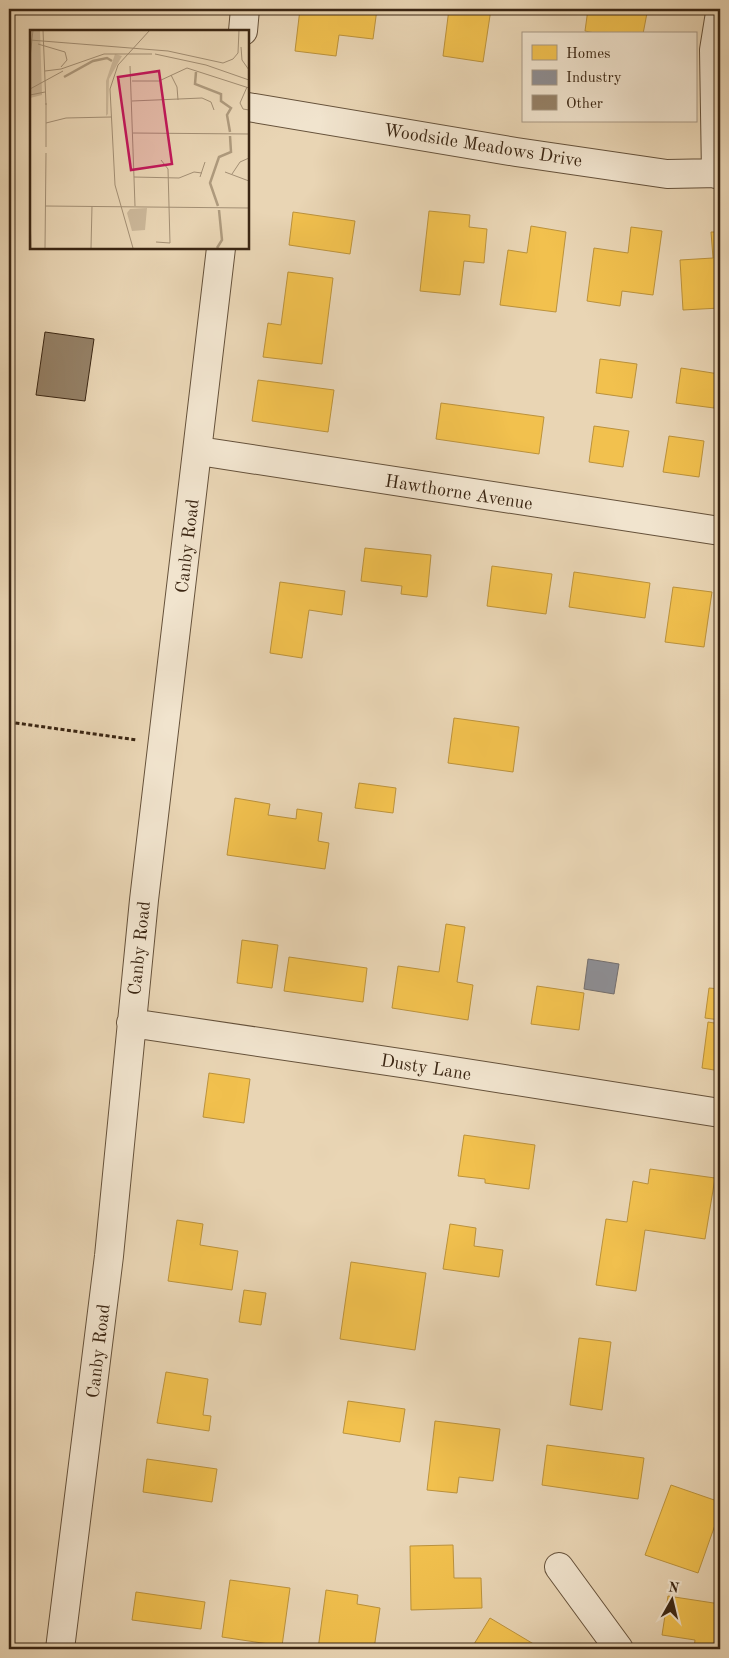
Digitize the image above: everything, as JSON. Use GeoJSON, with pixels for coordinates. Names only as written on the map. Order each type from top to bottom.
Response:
{"type":"FeatureCollection","features":[{"type":"Feature","properties":{"kind":"street"},"geometry":{"type":"LineString","coordinates":[[243,30],[246,9]]}},
{"type":"Feature","properties":{"kind":"street"},"geometry":{"type":"LineString","coordinates":[[718,174],[714,50],[720,12]]}},
{"type":"Feature","properties":{"kind":"street","name":"Woodside Meadows Drive"},"geometry":{"type":"LineString","coordinates":[[249,107],[506,150],[667,174],[718,174]]}},
{"type":"Feature","properties":{"kind":"street","name":"Canby Road"},"geometry":{"type":"LineString","coordinates":[[60,1649],[109,1256],[144,900],[199,451],[221,249]]}},
{"type":"Feature","properties":{"kind":"street","name":"Hawthorne Avenue"},"geometry":{"type":"LineString","coordinates":[[199,451],[720,531]]}},
{"type":"Feature","properties":{"kind":"street","name":"Dusty Lane"},"geometry":{"type":"LineString","coordinates":[[131,1023],[720,1113]]}},
{"type":"Feature","properties":{"kind":"street"},"geometry":{"type":"LineString","coordinates":[[559,1567],[619,1649]]}},
{"type":"Feature","properties":{"kind":"path"},"geometry":{"type":"LineString","coordinates":[[9,722],[138,740]]}},
{"type":"Feature","properties":{"kind":"building: Homes"},"geometry":{"type":"Polygon","coordinates":[[[300,9],[377,9],[373,39],[339,35],[336,56],[295,51],[300,9]]]}},
{"type":"Feature","properties":{"kind":"building: Homes"},"geometry":{"type":"Polygon","coordinates":[[[449,9],[491,9],[483,62],[443,56],[449,9]]]}},
{"type":"Feature","properties":{"kind":"building: Homes"},"geometry":{"type":"Polygon","coordinates":[[[588,9],[627,9],[647,13],[643,32],[585,31],[588,9]]]}},
{"type":"Feature","properties":{"kind":"building: Homes"},"geometry":{"type":"Polygon","coordinates":[[[429,211],[470,215],[469,227],[487,229],[484,263],[464,261],[460,295],[420,291],[429,211]]]}},
{"type":"Feature","properties":{"kind":"building: Homes"},"geometry":{"type":"Polygon","coordinates":[[[293,212],[355,221],[350,254],[289,245],[293,212]]]}},
{"type":"Feature","properties":{"kind":"building: Homes"},"geometry":{"type":"Polygon","coordinates":[[[531,226],[566,232],[556,312],[500,305],[508,250],[527,253],[531,226]]]}},
{"type":"Feature","properties":{"kind":"building: Homes"},"geometry":{"type":"Polygon","coordinates":[[[631,227],[662,231],[653,295],[622,291],[620,306],[587,301],[594,248],[628,253],[631,227]]]}},
{"type":"Feature","properties":{"kind":"building: Homes"},"geometry":{"type":"Polygon","coordinates":[[[711,232],[720,232],[720,308],[683,310],[680,260],[713,258],[711,232]]]}},
{"type":"Feature","properties":{"kind":"building: Homes"},"geometry":{"type":"Polygon","coordinates":[[[288,272],[333,278],[322,364],[263,357],[268,323],[281,325],[288,272]]]}},
{"type":"Feature","properties":{"kind":"building: Homes"},"geometry":{"type":"Polygon","coordinates":[[[600,359],[637,364],[632,398],[596,393],[600,359]]]}},
{"type":"Feature","properties":{"kind":"building: Homes"},"geometry":{"type":"Polygon","coordinates":[[[681,368],[719,374],[714,408],[676,403],[681,368]]]}},
{"type":"Feature","properties":{"kind":"building: Homes"},"geometry":{"type":"Polygon","coordinates":[[[258,380],[334,390],[328,432],[252,421],[258,380]]]}},
{"type":"Feature","properties":{"kind":"building: Homes"},"geometry":{"type":"Polygon","coordinates":[[[441,403],[544,417],[539,454],[436,439],[441,403]]]}},
{"type":"Feature","properties":{"kind":"building: Homes"},"geometry":{"type":"Polygon","coordinates":[[[594,426],[629,431],[623,467],[589,462],[594,426]]]}},
{"type":"Feature","properties":{"kind":"building: Homes"},"geometry":{"type":"Polygon","coordinates":[[[669,436],[704,441],[699,477],[663,472],[669,436]]]}},
{"type":"Feature","properties":{"kind":"building: Homes"},"geometry":{"type":"Polygon","coordinates":[[[365,548],[431,555],[427,597],[401,594],[402,586],[361,581],[365,548]]]}},
{"type":"Feature","properties":{"kind":"building: Homes"},"geometry":{"type":"Polygon","coordinates":[[[492,566],[552,574],[546,614],[487,606],[492,566]]]}},
{"type":"Feature","properties":{"kind":"building: Homes"},"geometry":{"type":"Polygon","coordinates":[[[574,572],[650,583],[645,618],[569,607],[574,572]]]}},
{"type":"Feature","properties":{"kind":"building: Homes"},"geometry":{"type":"Polygon","coordinates":[[[280,582],[345,591],[342,615],[309,610],[302,658],[270,653],[280,582]]]}},
{"type":"Feature","properties":{"kind":"building: Homes"},"geometry":{"type":"Polygon","coordinates":[[[673,587],[712,592],[704,647],[665,642],[673,587]]]}},
{"type":"Feature","properties":{"kind":"building: Homes"},"geometry":{"type":"Polygon","coordinates":[[[454,718],[519,727],[513,772],[448,763],[454,718]]]}},
{"type":"Feature","properties":{"kind":"building: Homes"},"geometry":{"type":"Polygon","coordinates":[[[359,783],[396,788],[393,813],[355,808],[359,783]]]}},
{"type":"Feature","properties":{"kind":"building: Homes"},"geometry":{"type":"Polygon","coordinates":[[[235,798],[270,804],[268,815],[296,819],[297,809],[322,813],[318,841],[329,843],[325,869],[227,855],[235,798]]]}},
{"type":"Feature","properties":{"kind":"building: Homes"},"geometry":{"type":"Polygon","coordinates":[[[446,924],[465,927],[457,982],[473,985],[468,1020],[392,1008],[398,966],[439,972],[446,924]]]}},
{"type":"Feature","properties":{"kind":"building: Homes"},"geometry":{"type":"Polygon","coordinates":[[[242,940],[278,945],[272,988],[237,983],[242,940]]]}},
{"type":"Feature","properties":{"kind":"building: Homes"},"geometry":{"type":"Polygon","coordinates":[[[289,957],[367,968],[363,1002],[284,991],[289,957]]]}},
{"type":"Feature","properties":{"kind":"building: Homes"},"geometry":{"type":"Polygon","coordinates":[[[537,986],[584,993],[579,1030],[531,1024],[537,986]]]}},
{"type":"Feature","properties":{"kind":"building: Homes"},"geometry":{"type":"Polygon","coordinates":[[[709,988],[720,989],[720,1020],[705,1018],[709,988]]]}},
{"type":"Feature","properties":{"kind":"building: Homes"},"geometry":{"type":"Polygon","coordinates":[[[708,1022],[720,1024],[720,1071],[702,1068],[708,1022]]]}},
{"type":"Feature","properties":{"kind":"building: Homes"},"geometry":{"type":"Polygon","coordinates":[[[209,1073],[250,1079],[244,1123],[203,1117],[209,1073]]]}},
{"type":"Feature","properties":{"kind":"building: Homes"},"geometry":{"type":"Polygon","coordinates":[[[464,1135],[535,1145],[529,1189],[485,1183],[485,1179],[458,1176],[464,1135]]]}},
{"type":"Feature","properties":{"kind":"building: Homes"},"geometry":{"type":"Polygon","coordinates":[[[650,1169],[715,1178],[705,1239],[645,1230],[636,1291],[596,1285],[606,1219],[627,1222],[633,1181],[648,1184],[650,1169]]]}},
{"type":"Feature","properties":{"kind":"building: Homes"},"geometry":{"type":"Polygon","coordinates":[[[177,1220],[203,1224],[200,1245],[238,1251],[232,1290],[168,1281],[177,1220]]]}},
{"type":"Feature","properties":{"kind":"building: Homes"},"geometry":{"type":"Polygon","coordinates":[[[450,1224],[476,1228],[474,1246],[503,1250],[499,1277],[443,1269],[450,1224]]]}},
{"type":"Feature","properties":{"kind":"building: Homes"},"geometry":{"type":"Polygon","coordinates":[[[351,1262],[426,1273],[415,1350],[340,1339],[351,1262]]]}},
{"type":"Feature","properties":{"kind":"building: Homes"},"geometry":{"type":"Polygon","coordinates":[[[244,1290],[266,1293],[261,1325],[239,1322],[244,1290]]]}},
{"type":"Feature","properties":{"kind":"building: Homes"},"geometry":{"type":"Polygon","coordinates":[[[579,1338],[611,1342],[602,1410],[570,1405],[579,1338]]]}},
{"type":"Feature","properties":{"kind":"building: Homes"},"geometry":{"type":"Polygon","coordinates":[[[166,1372],[208,1379],[203,1415],[211,1416],[209,1431],[157,1423],[166,1372]]]}},
{"type":"Feature","properties":{"kind":"building: Homes"},"geometry":{"type":"Polygon","coordinates":[[[348,1401],[405,1409],[400,1442],[343,1433],[348,1401]]]}},
{"type":"Feature","properties":{"kind":"building: Homes"},"geometry":{"type":"Polygon","coordinates":[[[435,1421],[500,1429],[493,1481],[459,1477],[457,1493],[427,1490],[435,1421]]]}},
{"type":"Feature","properties":{"kind":"building: Homes"},"geometry":{"type":"Polygon","coordinates":[[[547,1445],[644,1458],[638,1499],[542,1485],[547,1445]]]}},
{"type":"Feature","properties":{"kind":"building: Homes"},"geometry":{"type":"Polygon","coordinates":[[[147,1459],[217,1469],[212,1502],[143,1492],[147,1459]]]}},
{"type":"Feature","properties":{"kind":"building: Homes"},"geometry":{"type":"Polygon","coordinates":[[[671,1485],[720,1502],[720,1511],[698,1573],[645,1555],[671,1485]]]}},
{"type":"Feature","properties":{"kind":"building: Homes"},"geometry":{"type":"Polygon","coordinates":[[[453,1545],[454,1578],[481,1578],[482,1608],[411,1610],[410,1546],[453,1545]]]}},
{"type":"Feature","properties":{"kind":"building: Homes"},"geometry":{"type":"Polygon","coordinates":[[[230,1580],[290,1588],[282,1646],[222,1637],[230,1580]]]}},
{"type":"Feature","properties":{"kind":"building: Homes"},"geometry":{"type":"Polygon","coordinates":[[[326,1590],[358,1595],[357,1604],[380,1608],[374,1649],[318,1649],[326,1590]]]}},
{"type":"Feature","properties":{"kind":"building: Homes"},"geometry":{"type":"Polygon","coordinates":[[[136,1592],[205,1602],[201,1629],[132,1620],[136,1592]]]}},
{"type":"Feature","properties":{"kind":"building: Homes"},"geometry":{"type":"Polygon","coordinates":[[[668,1596],[720,1604],[720,1649],[694,1649],[695,1640],[662,1635],[668,1596]]]}},
{"type":"Feature","properties":{"kind":"building: Homes"},"geometry":{"type":"Polygon","coordinates":[[[490,1618],[542,1649],[471,1649],[490,1618]]]}},
{"type":"Feature","properties":{"kind":"building: Industry"},"geometry":{"type":"Polygon","coordinates":[[[588,959],[619,964],[614,994],[584,989],[588,959]]]}},
{"type":"Feature","properties":{"kind":"building: Other"},"geometry":{"type":"Polygon","coordinates":[[[45,332],[94,339],[85,401],[36,395],[45,332]]]}}]}
